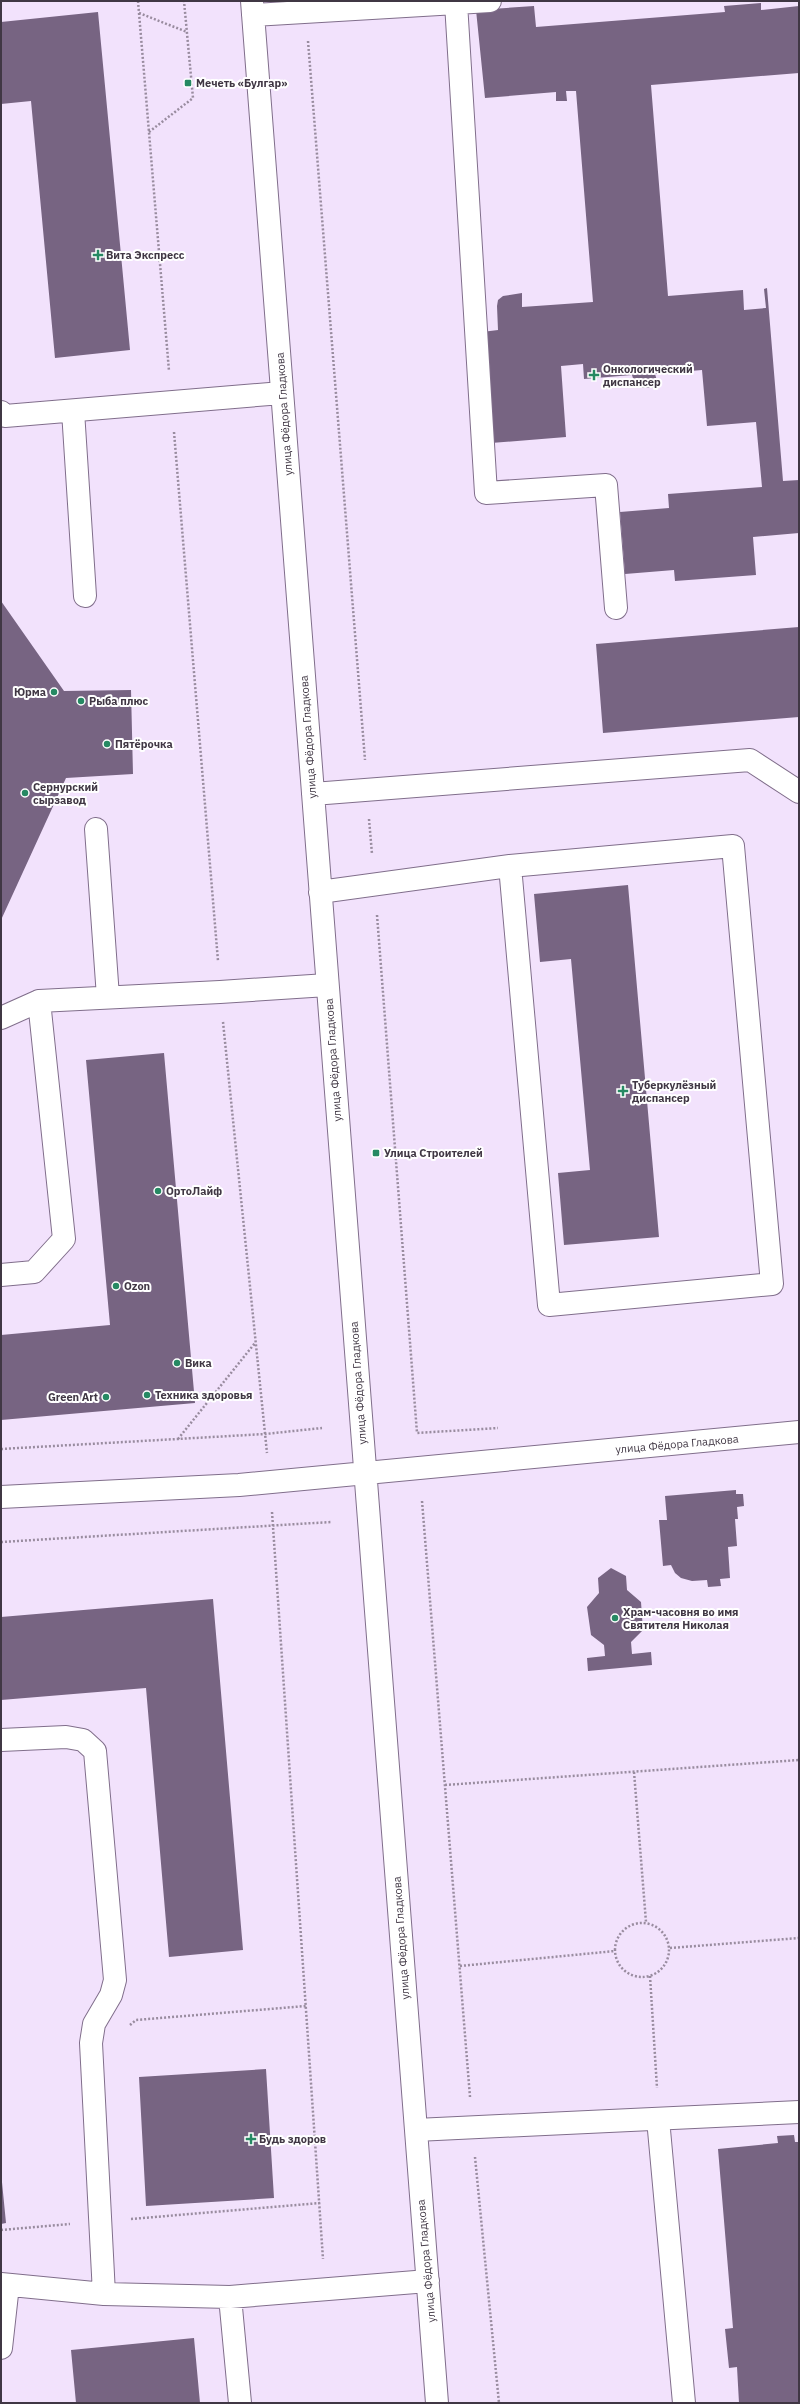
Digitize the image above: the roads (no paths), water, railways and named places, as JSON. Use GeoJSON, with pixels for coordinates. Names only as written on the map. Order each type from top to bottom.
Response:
{"type":"FeatureCollection","features":[{"type":"Feature","properties":{"kind":"street"},"geometry":{"type":"LineString","coordinates":[[252,8],[306,11],[490,1]]}},
{"type":"Feature","properties":{"kind":"street"},"geometry":{"type":"LineString","coordinates":[[456,3],[486,494],[606,485],[616,608]]}},
{"type":"Feature","properties":{"kind":"street","name":"улица Фёдора Гладкова"},"geometry":{"type":"LineString","coordinates":[[252,8],[437,2403]]}},
{"type":"Feature","properties":{"kind":"street"},"geometry":{"type":"LineString","coordinates":[[1,412],[6,416],[282,393]]}},
{"type":"Feature","properties":{"kind":"street"},"geometry":{"type":"LineString","coordinates":[[73,411],[85,596]]}},
{"type":"Feature","properties":{"kind":"street"},"geometry":{"type":"LineString","coordinates":[[313,794],[750,760],[799,792]]}},
{"type":"Feature","properties":{"kind":"street"},"geometry":{"type":"LineString","coordinates":[[96,829],[108,998]]}},
{"type":"Feature","properties":{"kind":"street"},"geometry":{"type":"LineString","coordinates":[[320,892],[510,866],[733,846],[772,1284],[549,1305],[510,866]]}},
{"type":"Feature","properties":{"kind":"street"},"geometry":{"type":"LineString","coordinates":[[1,1018],[39,1001],[327,985]]}},
{"type":"Feature","properties":{"kind":"street"},"geometry":{"type":"LineString","coordinates":[[1,1275],[34,1272],[64,1239],[39,1001]]}},
{"type":"Feature","properties":{"kind":"street","name":"улица Фёдора Гладкова"},"geometry":{"type":"LineString","coordinates":[[1,1497],[270,1483],[799,1432]]}},
{"type":"Feature","properties":{"kind":"street"},"geometry":{"type":"LineString","coordinates":[[1,1740],[66,1737],[83,1740],[95,1751],[115,1980],[111,1994],[94,2024],[91,2043],[102,2222],[104,2294]]}},
{"type":"Feature","properties":{"kind":"street"},"geometry":{"type":"LineString","coordinates":[[416,2130],[472,2126],[799,2112]]}},
{"type":"Feature","properties":{"kind":"street"},"geometry":{"type":"LineString","coordinates":[[658,2119],[684,2403]]}},
{"type":"Feature","properties":{"kind":"street"},"geometry":{"type":"LineString","coordinates":[[1,2348],[4,2284],[104,2294],[230,2297],[428,2281]]}},
{"type":"Feature","properties":{"kind":"street"},"geometry":{"type":"LineString","coordinates":[[230,2297],[240,2403]]}},
{"type":"Feature","properties":{"kind":"place","name":"Мечеть «Булгар»"},"geometry":{"type":"Point","coordinates":[188,83]}},
{"type":"Feature","properties":{"kind":"place","name":"Вита Экспресс"},"geometry":{"type":"Point","coordinates":[98,255]}},
{"type":"Feature","properties":{"kind":"place","name":"Онкологический диспансер"},"geometry":{"type":"Point","coordinates":[594,375]}},
{"type":"Feature","properties":{"kind":"place","name":"Юрма"},"geometry":{"type":"Point","coordinates":[54,692]}},
{"type":"Feature","properties":{"kind":"place","name":"Рыба плюс"},"geometry":{"type":"Point","coordinates":[81,701]}},
{"type":"Feature","properties":{"kind":"place","name":"Пятёрочка"},"geometry":{"type":"Point","coordinates":[107,744]}},
{"type":"Feature","properties":{"kind":"place","name":"Сернурский сырзавод"},"geometry":{"type":"Point","coordinates":[25,793]}},
{"type":"Feature","properties":{"kind":"place","name":"Туберкулёзный диспансер"},"geometry":{"type":"Point","coordinates":[623,1091]}},
{"type":"Feature","properties":{"kind":"place","name":"Улица Строителей"},"geometry":{"type":"Point","coordinates":[376,1153]}},
{"type":"Feature","properties":{"kind":"place","name":"ОртоЛайф"},"geometry":{"type":"Point","coordinates":[158,1191]}},
{"type":"Feature","properties":{"kind":"place","name":"Ozon"},"geometry":{"type":"Point","coordinates":[116,1286]}},
{"type":"Feature","properties":{"kind":"place","name":"Вика"},"geometry":{"type":"Point","coordinates":[177,1363]}},
{"type":"Feature","properties":{"kind":"place","name":"Техника здоровья"},"geometry":{"type":"Point","coordinates":[147,1395]}},
{"type":"Feature","properties":{"kind":"place","name":"Green Art"},"geometry":{"type":"Point","coordinates":[106,1397]}},
{"type":"Feature","properties":{"kind":"place","name":"Храм-часовня во имя Святителя Николая"},"geometry":{"type":"Point","coordinates":[615,1618]}},
{"type":"Feature","properties":{"kind":"place","name":"Будь здоров"},"geometry":{"type":"Point","coordinates":[251,2139]}}]}
